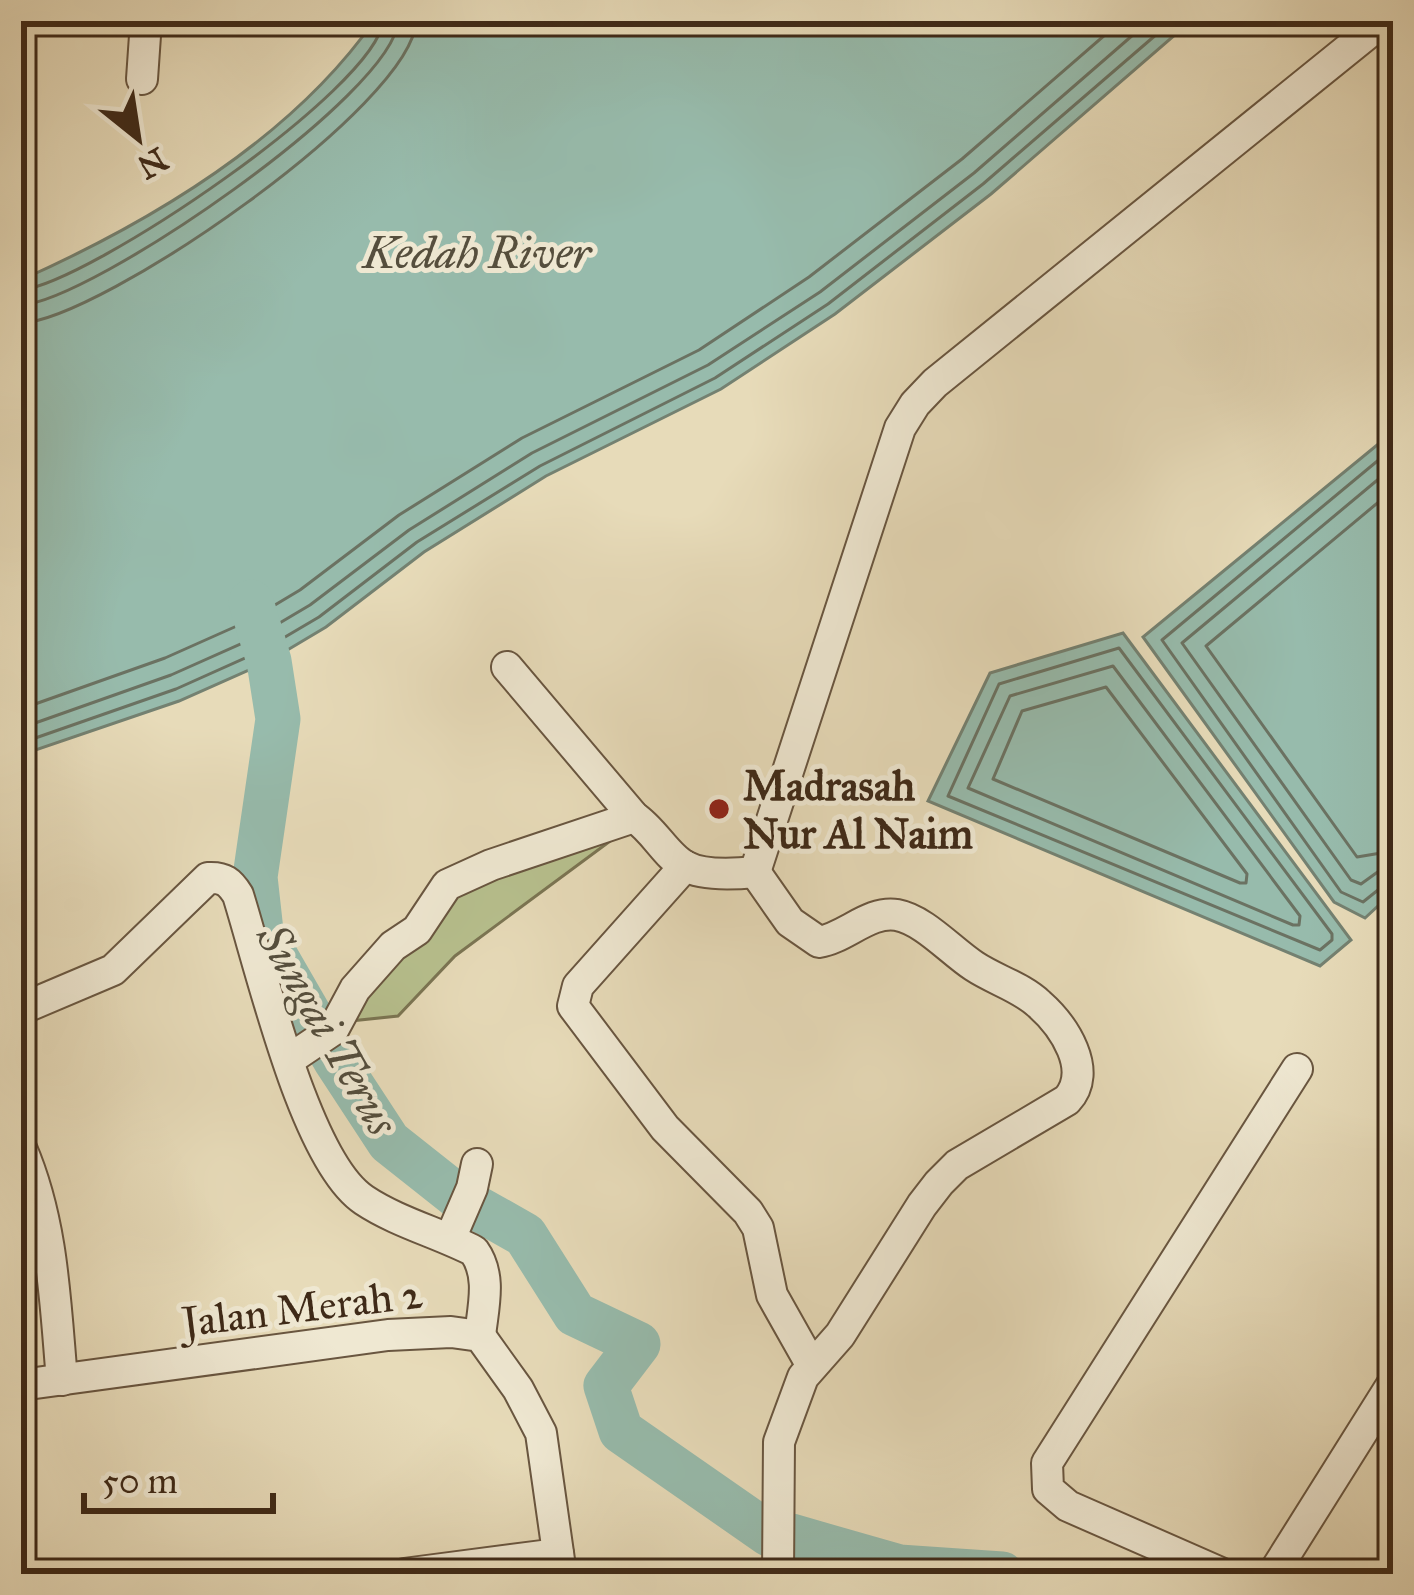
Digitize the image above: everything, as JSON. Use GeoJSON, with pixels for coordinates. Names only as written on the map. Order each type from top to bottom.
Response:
{"type":"FeatureCollection","features":[{"type":"Feature","properties":{"kind":"street"},"geometry":{"type":"LineString","coordinates":[[142,79],[146,21]]}},
{"type":"Feature","properties":{"kind":"street"},"geometry":{"type":"LineString","coordinates":[[754,872],[901,428],[915,404],[953,368],[1382,21]]}},
{"type":"Feature","properties":{"kind":"street"},"geometry":{"type":"LineString","coordinates":[[507,667],[634,818],[649,826],[685,866],[727,874],[754,872]]}},
{"type":"Feature","properties":{"kind":"street"},"geometry":{"type":"LineString","coordinates":[[297,1054],[333,1030],[356,989],[393,946],[417,930],[448,885],[490,865],[634,818]]}},
{"type":"Feature","properties":{"kind":"street"},"geometry":{"type":"LineString","coordinates":[[685,866],[578,986],[573,1006],[665,1128],[748,1212],[758,1228],[772,1294],[812,1366]]}},
{"type":"Feature","properties":{"kind":"street"},"geometry":{"type":"LineString","coordinates":[[754,872],[790,922],[819,942],[880,916],[894,914],[909,920],[977,968],[1040,1004],[1080,1069],[1075,1091],[1067,1100],[969,1157],[940,1183],[840,1336],[812,1366],[791,1401],[779,1442],[778,1574]]}},
{"type":"Feature","properties":{"kind":"street"},"geometry":{"type":"LineString","coordinates":[[21,1009],[113,970],[208,878],[220,877],[231,884],[297,1054],[316,1139],[344,1184],[367,1202],[453,1229],[474,1251],[484,1264],[480,1336]]}},
{"type":"Feature","properties":{"kind":"street"},"geometry":{"type":"LineString","coordinates":[[1223,1574],[1067,1506],[1048,1490],[1047,1463],[1297,1070]]}},
{"type":"Feature","properties":{"kind":"street"},"geometry":{"type":"LineString","coordinates":[[21,1148],[46,1228],[62,1380]]}},
{"type":"Feature","properties":{"kind":"street"},"geometry":{"type":"LineString","coordinates":[[453,1229],[475,1176]]}},
{"type":"Feature","properties":{"kind":"street","name":"Jalan Merah 2"},"geometry":{"type":"LineString","coordinates":[[21,1385],[388,1335],[451,1332],[480,1336],[518,1388],[541,1433],[560,1564]]}},
{"type":"Feature","properties":{"kind":"street"},"geometry":{"type":"LineString","coordinates":[[1273,1574],[1393,1383]]}},
{"type":"Feature","properties":{"kind":"street"},"geometry":{"type":"LineString","coordinates":[[404,1574],[560,1564]]}},
{"type":"Feature","properties":{"kind":"green space"},"geometry":{"type":"Polygon","coordinates":[[[621,833],[455,956],[398,1016],[350,1021],[350,1003],[452,892],[621,833]]]}},
{"type":"Feature","properties":{"kind":"water","name":"Kedah River"},"geometry":{"type":"Polygon","coordinates":[[[374,21],[1191,21],[991,194],[835,314],[721,389],[546,476],[424,552],[326,627],[269,661],[179,701],[21,755],[21,280],[168,204],[260,140],[340,64],[374,21]]]}},
{"type":"Feature","properties":{"kind":"water"},"geometry":{"type":"Polygon","coordinates":[[[1393,432],[1393,892],[1365,918],[1334,902],[1143,637],[1393,432]]]}},
{"type":"Feature","properties":{"kind":"water"},"geometry":{"type":"Polygon","coordinates":[[[1123,633],[1351,940],[1320,966],[928,801],[990,673],[1123,633]]]}},
{"type":"Feature","properties":{"kind":"waterway","name":"Sungai Terus"},"geometry":{"type":"LineString","coordinates":[[251,602],[269,661],[278,719],[255,877],[261,931],[389,1142],[461,1199],[525,1235],[575,1314],[638,1344],[606,1386],[621,1431],[769,1534]]}},
{"type":"Feature","properties":{"kind":"waterway","name":"Sungai Terus"},"geometry":{"type":"LineString","coordinates":[[791,1536],[899,1567],[1002,1574]]}},
{"type":"Feature","properties":{"kind":"place","name":"Madrasah Nur Al Naim"},"geometry":{"type":"Point","coordinates":[719,809]}}]}
